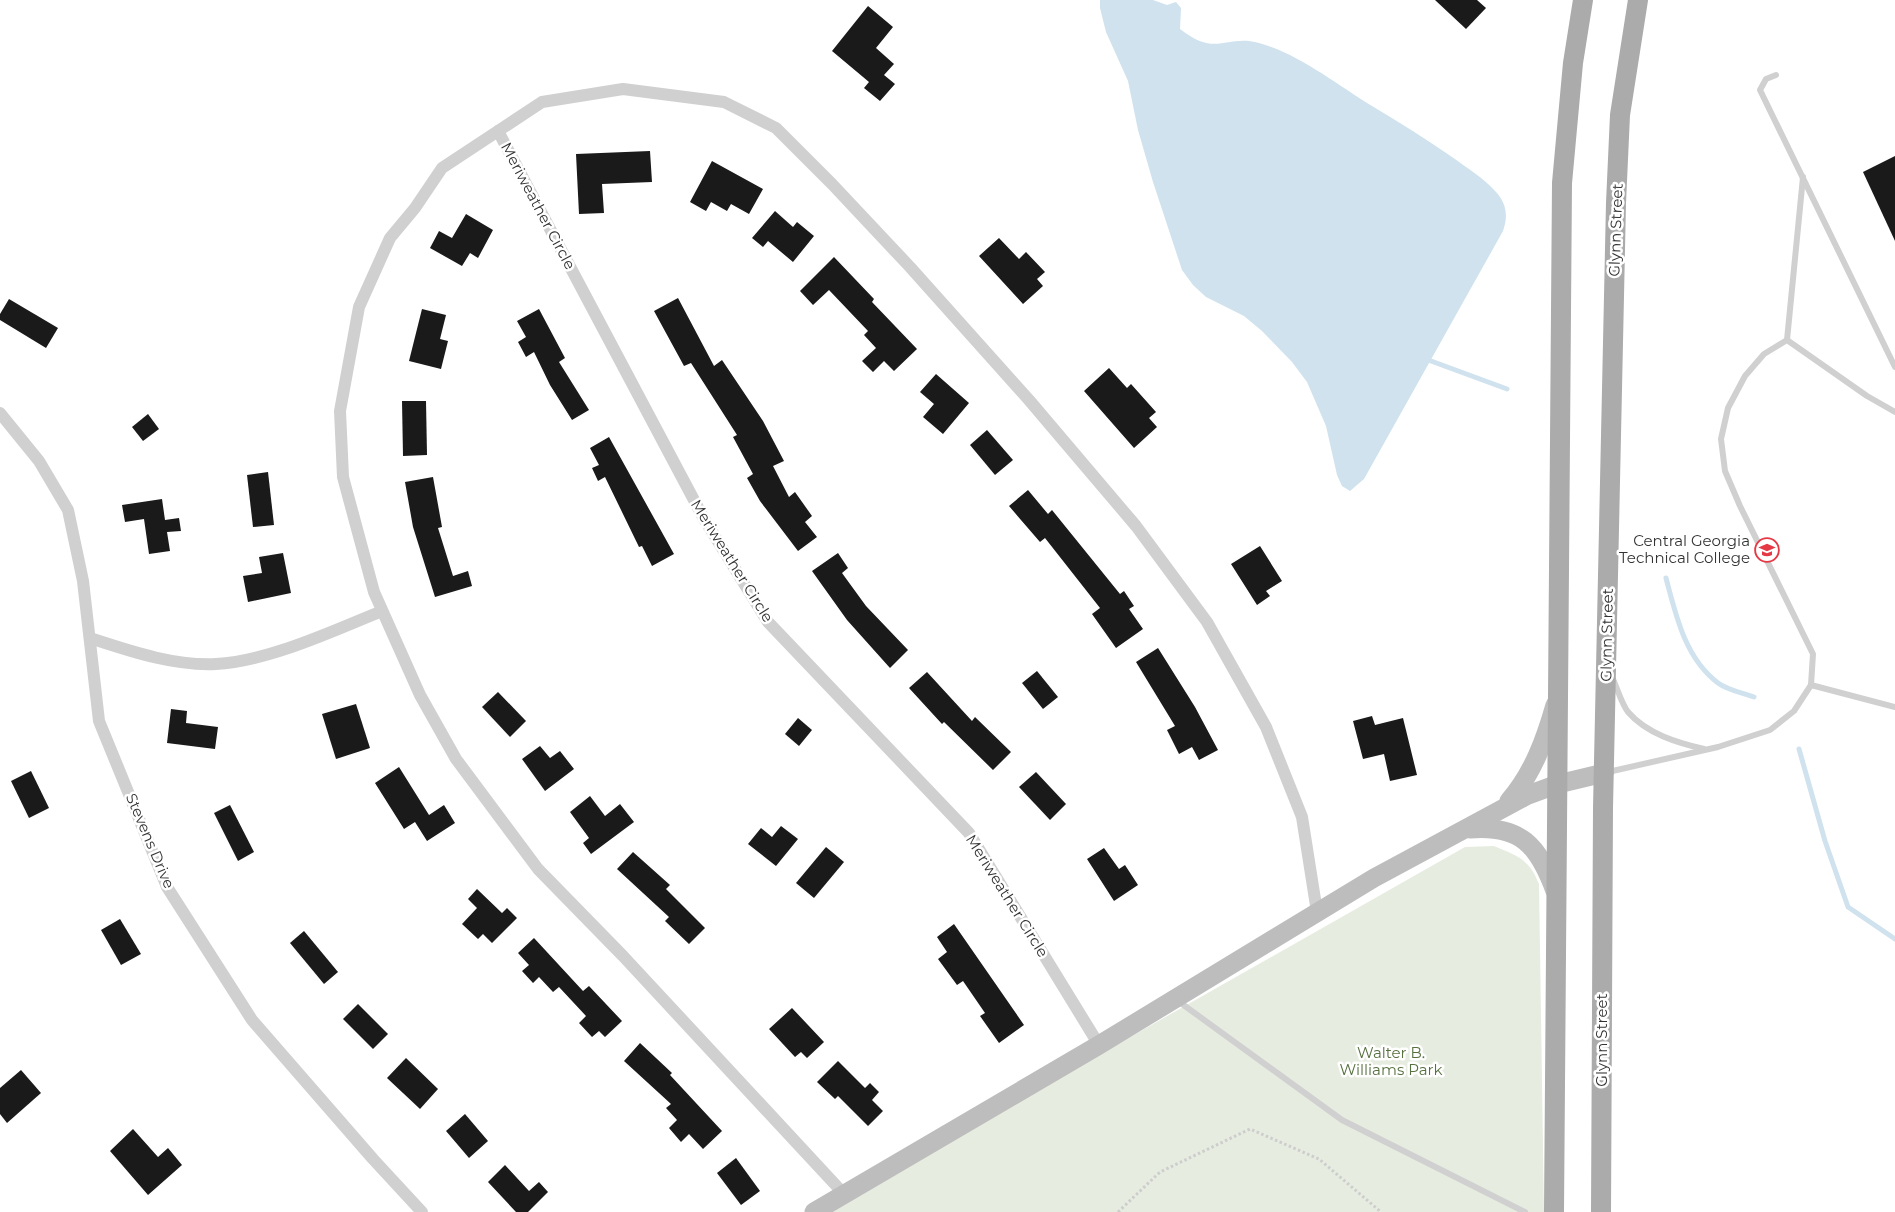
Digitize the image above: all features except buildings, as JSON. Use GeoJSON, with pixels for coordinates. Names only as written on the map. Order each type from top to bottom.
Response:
{"type":"FeatureCollection","features":[{"type":"Feature","properties":{"kind":"main road"},"geometry":{"type":"LineString","coordinates":[[1554,1212],[1558,897],[1562,183],[1573,63],[1583,0]]}},
{"type":"Feature","properties":{"kind":"main road","name":"Glynn Street"},"geometry":{"type":"LineString","coordinates":[[1601,1212],[1604,772],[1620,124],[1638,0]]}},
{"type":"Feature","properties":{"kind":"main road"},"geometry":{"type":"LineString","coordinates":[[1502,809],[1524,783],[1536,758],[1559,690]]}},
{"type":"Feature","properties":{"kind":"main road"},"geometry":{"type":"LineString","coordinates":[[814,1212],[1099,1045],[1374,878],[1528,795],[1558,784],[1604,772]]}},
{"type":"Feature","properties":{"kind":"main road"},"geometry":{"type":"LineString","coordinates":[[1464,830],[1488,828],[1507,830],[1522,838],[1534,849],[1546,866],[1558,897]]}},
{"type":"Feature","properties":{"kind":"street"},"geometry":{"type":"LineString","coordinates":[[844,1194],[624,956],[538,869],[456,759],[420,695],[374,592],[343,477],[340,412],[359,307],[390,238],[415,208],[442,168],[542,102],[623,88],[724,102],[776,128],[910,267],[1030,400],[1136,526],[1207,622],[1266,727],[1302,817],[1317,912]]}},
{"type":"Feature","properties":{"kind":"street","name":"Meriweather Circle"},"geometry":{"type":"LineString","coordinates":[[498,131],[703,517],[768,622],[969,834],[1099,1045]]}},
{"type":"Feature","properties":{"kind":"street","name":"Stevens Drive"},"geometry":{"type":"LineString","coordinates":[[0,413],[39,461],[68,510],[83,581],[99,720],[167,887],[252,1020],[372,1159],[422,1212]]}},
{"type":"Feature","properties":{"kind":"street"},"geometry":{"type":"LineString","coordinates":[[90,638],[133,652],[182,662],[216,664],[268,654],[382,611]]}},
{"type":"Feature","properties":{"kind":"lane"},"geometry":{"type":"LineString","coordinates":[[1776,74],[1766,80],[1760,90],[1895,368]]}},
{"type":"Feature","properties":{"kind":"lane"},"geometry":{"type":"LineString","coordinates":[[1787,340],[1803,177]]}},
{"type":"Feature","properties":{"kind":"lane"},"geometry":{"type":"LineString","coordinates":[[1787,340],[1867,396],[1895,412]]}},
{"type":"Feature","properties":{"kind":"lane"},"geometry":{"type":"LineString","coordinates":[[1604,772],[1706,750],[1770,730],[1794,711],[1810,685],[1813,654],[1740,506],[1725,471],[1721,439],[1728,408],[1745,376],[1764,354],[1787,340]]}},
{"type":"Feature","properties":{"kind":"lane"},"geometry":{"type":"LineString","coordinates":[[1606,663],[1627,711],[1640,722],[1676,742],[1706,750]]}},
{"type":"Feature","properties":{"kind":"lane"},"geometry":{"type":"LineString","coordinates":[[1810,685],[1895,707]]}},
{"type":"Feature","properties":{"kind":"lane"},"geometry":{"type":"LineString","coordinates":[[1175,998],[1342,1120],[1525,1212]]}},
{"type":"Feature","properties":{"kind":"path"},"geometry":{"type":"LineString","coordinates":[[1118,1212],[1160,1172],[1250,1129],[1319,1159],[1381,1212]]}},
{"type":"Feature","properties":{"kind":"green space","name":"Walter B. Williams Park"},"geometry":{"type":"Polygon","coordinates":[[[1494,846],[1522,859],[1531,869],[1539,884],[1544,1212],[822,1212],[1465,847],[1494,846]]]}},
{"type":"Feature","properties":{"kind":"water"},"geometry":{"type":"Polygon","coordinates":[[[1100,0],[1153,0],[1167,5],[1176,2],[1181,8],[1180,29],[1193,38],[1212,44],[1238,41],[1259,43],[1288,54],[1317,70],[1452,157],[1486,182],[1500,197],[1506,216],[1503,231],[1364,479],[1350,491],[1342,486],[1337,475],[1326,426],[1307,382],[1292,362],[1262,331],[1244,316],[1206,297],[1193,285],[1182,270],[1138,130],[1128,81],[1106,32],[1100,0]]]}},
{"type":"Feature","properties":{"kind":"waterway"},"geometry":{"type":"LineString","coordinates":[[1431,361],[1507,389]]}},
{"type":"Feature","properties":{"kind":"waterway"},"geometry":{"type":"LineString","coordinates":[[1666,578],[1683,635],[1697,661],[1718,683],[1754,697]]}},
{"type":"Feature","properties":{"kind":"waterway"},"geometry":{"type":"LineString","coordinates":[[1799,749],[1825,841],[1848,907],[1895,939]]}},
{"type":"Feature","properties":{"kind":"place","name":"Central Georgia Technical College"},"geometry":{"type":"Point","coordinates":[1767,550]}}]}
